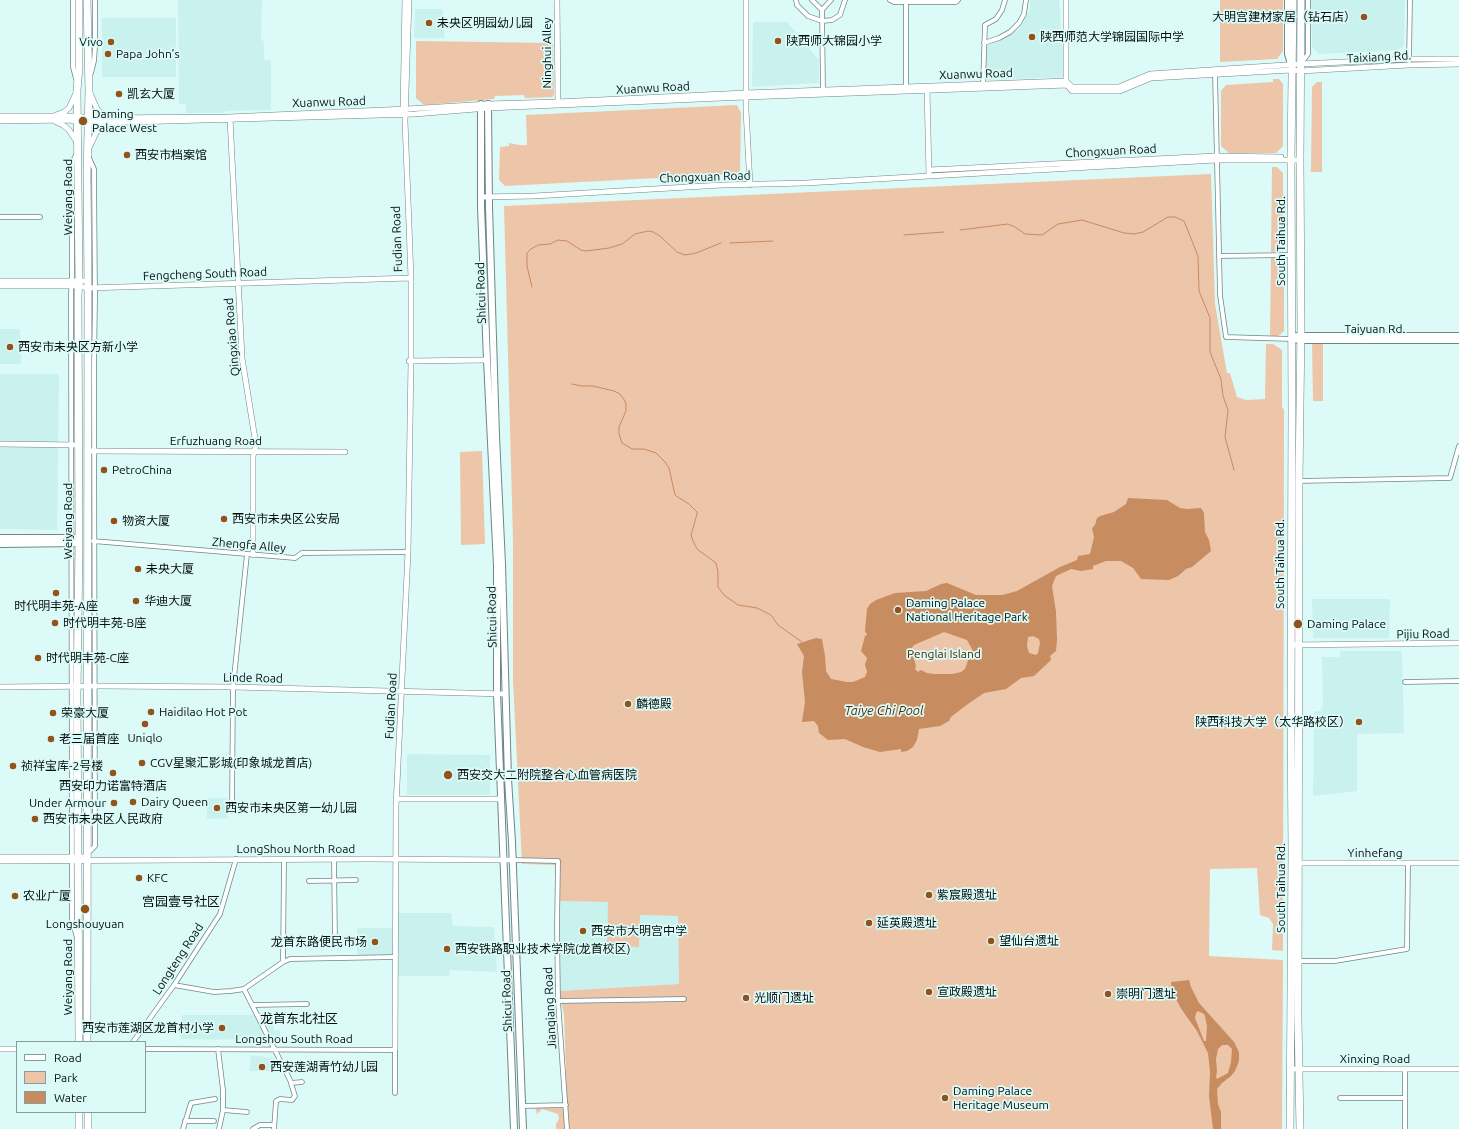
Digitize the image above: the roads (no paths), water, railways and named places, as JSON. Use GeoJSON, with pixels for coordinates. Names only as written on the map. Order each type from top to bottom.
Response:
{"type":"FeatureCollection","features":[{"type":"Feature","properties":{"kind":"main road","name":"Weiyang Road"},"geometry":{"type":"LineString","coordinates":[[79,0],[79,68],[77,82],[78,148],[75,445],[75,859],[79,948],[79,1041]]}},
{"type":"Feature","properties":{"kind":"main road","name":"Weiyang Road"},"geometry":{"type":"LineString","coordinates":[[87,0],[89,77],[87,175],[90,285],[91,451],[91,686],[87,857],[87,1041]]}},
{"type":"Feature","properties":{"kind":"main road"},"geometry":{"type":"LineString","coordinates":[[1288,0],[1288,54],[1292,68]]}},
{"type":"Feature","properties":{"kind":"main road","name":"South Taihua Rd."},"geometry":{"type":"LineString","coordinates":[[1293,0],[1291,159],[1291,645],[1300,1129]]}},
{"type":"Feature","properties":{"kind":"main road","name":"South Taihua Rd."},"geometry":{"type":"LineString","coordinates":[[1290,1129],[1299,645],[1301,0]]}},
{"type":"Feature","properties":{"kind":"main road","name":"Shicui Road"},"geometry":{"type":"LineString","coordinates":[[488,106],[489,197],[496,436],[523,1129]]}},
{"type":"Feature","properties":{"kind":"main road","name":"Shicui Road"},"geometry":{"type":"LineString","coordinates":[[481,107],[487,360],[496,566],[497,694],[514,1129]]}},
{"type":"Feature","properties":{"kind":"main road","name":"Taiyuan Rd."},"geometry":{"type":"LineString","coordinates":[[1301,338],[1459,336]]}},
{"type":"Feature","properties":{"kind":"main road","name":"Taiyuan Rd."},"geometry":{"type":"LineString","coordinates":[[1292,337],[1459,340]]}},
{"type":"Feature","properties":{"kind":"main road"},"geometry":{"type":"LineString","coordinates":[[0,538],[76,541]]}},
{"type":"Feature","properties":{"kind":"main road"},"geometry":{"type":"LineString","coordinates":[[0,544],[76,541]]}},
{"type":"Feature","properties":{"kind":"main road"},"geometry":{"type":"LineString","coordinates":[[79,1113],[79,1129]]}},
{"type":"Feature","properties":{"kind":"main road"},"geometry":{"type":"LineString","coordinates":[[88,1113],[88,1129]]}},
{"type":"Feature","properties":{"kind":"street"},"geometry":{"type":"LineString","coordinates":[[73,0],[73,67],[77,82]]}},
{"type":"Feature","properties":{"kind":"street"},"geometry":{"type":"LineString","coordinates":[[89,77],[94,61],[95,0]]}},
{"type":"Feature","properties":{"kind":"street"},"geometry":{"type":"LineString","coordinates":[[404,112],[405,0]]}},
{"type":"Feature","properties":{"kind":"street"},"geometry":{"type":"LineString","coordinates":[[404,112],[409,0]]}},
{"type":"Feature","properties":{"kind":"street","name":"Ninghui Alley"},"geometry":{"type":"LineString","coordinates":[[557,0],[558,104]]}},
{"type":"Feature","properties":{"kind":"street"},"geometry":{"type":"LineString","coordinates":[[746,0],[746,95],[750,185]]}},
{"type":"Feature","properties":{"kind":"street"},"geometry":{"type":"LineString","coordinates":[[796,0],[796,5],[808,16],[822,21],[832,20],[840,15],[845,0]]}},
{"type":"Feature","properties":{"kind":"street"},"geometry":{"type":"LineString","coordinates":[[812,0],[822,10]]}},
{"type":"Feature","properties":{"kind":"street"},"geometry":{"type":"LineString","coordinates":[[823,90],[822,10],[831,0]]}},
{"type":"Feature","properties":{"kind":"street"},"geometry":{"type":"LineString","coordinates":[[890,0],[894,2],[956,2],[958,0]]}},
{"type":"Feature","properties":{"kind":"street"},"geometry":{"type":"LineString","coordinates":[[983,84],[985,25],[996,19],[1002,10],[1005,0]]}},
{"type":"Feature","properties":{"kind":"street"},"geometry":{"type":"LineString","coordinates":[[984,43],[999,38],[1010,32],[1019,23],[1024,14],[1026,0]]}},
{"type":"Feature","properties":{"kind":"street"},"geometry":{"type":"LineString","coordinates":[[1066,0],[1066,83]]}},
{"type":"Feature","properties":{"kind":"street"},"geometry":{"type":"LineString","coordinates":[[1300,68],[1308,54],[1308,0]]}},
{"type":"Feature","properties":{"kind":"street"},"geometry":{"type":"LineString","coordinates":[[1409,62],[1410,0]]}},
{"type":"Feature","properties":{"kind":"street"},"geometry":{"type":"LineString","coordinates":[[906,1],[906,86]]}},
{"type":"Feature","properties":{"kind":"street"},"geometry":{"type":"LineString","coordinates":[[73,22],[80,12]]}},
{"type":"Feature","properties":{"kind":"street"},"geometry":{"type":"LineString","coordinates":[[87,17],[95,29]]}},
{"type":"Feature","properties":{"kind":"street","name":"Taixiang Rd."},"geometry":{"type":"LineString","coordinates":[[1300,68],[1459,59]]}},
{"type":"Feature","properties":{"kind":"street","name":"Taixiang Rd."},"geometry":{"type":"LineString","coordinates":[[1409,62],[1459,64]]}},
{"type":"Feature","properties":{"kind":"street","name":"Xuanwu Road"},"geometry":{"type":"LineString","coordinates":[[746,95],[906,86],[927,88],[983,84],[1066,83],[1072,87],[1119,87],[1150,74],[1300,68]]}},
{"type":"Feature","properties":{"kind":"street"},"geometry":{"type":"LineString","coordinates":[[1215,72],[1220,295],[1226,337],[1292,337]]}},
{"type":"Feature","properties":{"kind":"street","name":"Xuanwu Road"},"geometry":{"type":"LineString","coordinates":[[0,116],[88,120],[230,118],[404,112],[488,106],[746,95],[1066,83]]}},
{"type":"Feature","properties":{"kind":"street"},"geometry":{"type":"LineString","coordinates":[[927,88],[929,173]]}},
{"type":"Feature","properties":{"kind":"street"},"geometry":{"type":"LineString","coordinates":[[50,118],[69,108],[77,90]]}},
{"type":"Feature","properties":{"kind":"street"},"geometry":{"type":"LineString","coordinates":[[89,90],[95,106],[100,112],[115,120]]}},
{"type":"Feature","properties":{"kind":"street","name":"Fudian Road"},"geometry":{"type":"LineString","coordinates":[[395,1050],[396,800],[408,552],[410,362],[410,278],[404,112]]}},
{"type":"Feature","properties":{"kind":"street"},"geometry":{"type":"LineString","coordinates":[[50,118],[60,123],[71,132],[78,148]]}},
{"type":"Feature","properties":{"kind":"street","name":"Xuanwu Road"},"geometry":{"type":"LineString","coordinates":[[0,120],[50,118]]}},
{"type":"Feature","properties":{"kind":"street","name":"Qingxiao Road"},"geometry":{"type":"LineString","coordinates":[[230,118],[242,358],[256,445],[253,456],[250,555]]}},
{"type":"Feature","properties":{"kind":"street"},"geometry":{"type":"LineString","coordinates":[[88,153],[94,136],[101,127],[115,120]]}},
{"type":"Feature","properties":{"kind":"street","name":"Chongxuan Road"},"geometry":{"type":"LineString","coordinates":[[482,197],[534,196],[722,185],[806,183],[929,173],[1216,158],[1300,158]]}},
{"type":"Feature","properties":{"kind":"street"},"geometry":{"type":"LineString","coordinates":[[0,217],[40,217]]}},
{"type":"Feature","properties":{"kind":"street"},"geometry":{"type":"LineString","coordinates":[[1219,256],[1292,255]]}},
{"type":"Feature","properties":{"kind":"street","name":"Fengcheng South Road"},"geometry":{"type":"LineString","coordinates":[[0,281],[90,285],[410,278]]}},
{"type":"Feature","properties":{"kind":"street","name":"Fengcheng South Road"},"geometry":{"type":"LineString","coordinates":[[0,286],[76,284]]}},
{"type":"Feature","properties":{"kind":"street"},"geometry":{"type":"LineString","coordinates":[[410,362],[487,360]]}},
{"type":"Feature","properties":{"kind":"street"},"geometry":{"type":"LineString","coordinates":[[0,444],[75,445]]}},
{"type":"Feature","properties":{"kind":"street"},"geometry":{"type":"LineString","coordinates":[[1299,480],[1450,478],[1459,446]]}},
{"type":"Feature","properties":{"kind":"street","name":"Erfuzhuang Road"},"geometry":{"type":"LineString","coordinates":[[91,451],[345,452]]}},
{"type":"Feature","properties":{"kind":"street","name":"Zhengfa Alley"},"geometry":{"type":"LineString","coordinates":[[91,541],[295,558],[302,553],[408,552]]}},
{"type":"Feature","properties":{"kind":"street"},"geometry":{"type":"LineString","coordinates":[[232,811],[233,687],[250,555]]}},
{"type":"Feature","properties":{"kind":"street","name":"Pijiu Road"},"geometry":{"type":"LineString","coordinates":[[1291,645],[1459,643]]}},
{"type":"Feature","properties":{"kind":"street"},"geometry":{"type":"LineString","coordinates":[[1405,682],[1459,681]]}},
{"type":"Feature","properties":{"kind":"street","name":"Linde Road"},"geometry":{"type":"LineString","coordinates":[[0,687],[233,687],[505,694]]}},
{"type":"Feature","properties":{"kind":"street"},"geometry":{"type":"LineString","coordinates":[[396,800],[501,800]]}},
{"type":"Feature","properties":{"kind":"street"},"geometry":{"type":"LineString","coordinates":[[0,857],[75,859]]}},
{"type":"Feature","properties":{"kind":"street","name":"LongShou North Road"},"geometry":{"type":"LineString","coordinates":[[75,859],[87,857],[284,860],[513,860]]}},
{"type":"Feature","properties":{"kind":"street"},"geometry":{"type":"LineString","coordinates":[[0,861],[75,859]]}},
{"type":"Feature","properties":{"kind":"street","name":"Longteng Road"},"geometry":{"type":"LineString","coordinates":[[134,1041],[174,985],[220,914],[236,859]]}},
{"type":"Feature","properties":{"kind":"street"},"geometry":{"type":"LineString","coordinates":[[334,859],[335,942]]}},
{"type":"Feature","properties":{"kind":"street"},"geometry":{"type":"LineString","coordinates":[[283,962],[284,860]]}},
{"type":"Feature","properties":{"kind":"street","name":"Jianqiang Road"},"geometry":{"type":"LineString","coordinates":[[513,860],[558,862],[558,1001],[567,1129]]}},
{"type":"Feature","properties":{"kind":"street","name":"Yinhefang"},"geometry":{"type":"LineString","coordinates":[[1295,863],[1459,864]]}},
{"type":"Feature","properties":{"kind":"street"},"geometry":{"type":"LineString","coordinates":[[1298,961],[1335,961],[1407,949],[1408,863]]}},
{"type":"Feature","properties":{"kind":"street"},"geometry":{"type":"LineString","coordinates":[[309,881],[356,880]]}},
{"type":"Feature","properties":{"kind":"street"},"geometry":{"type":"LineString","coordinates":[[314,943],[354,942]]}},
{"type":"Feature","properties":{"kind":"street"},"geometry":{"type":"LineString","coordinates":[[174,985],[214,992],[244,989],[283,962],[290,959],[395,957]]}},
{"type":"Feature","properties":{"kind":"street"},"geometry":{"type":"LineString","coordinates":[[244,989],[291,1083],[295,1096],[292,1100],[280,1099],[276,1101],[274,1127],[260,1125],[253,1129]]}},
{"type":"Feature","properties":{"kind":"street"},"geometry":{"type":"LineString","coordinates":[[558,1001],[684,1000]]}},
{"type":"Feature","properties":{"kind":"street"},"geometry":{"type":"LineString","coordinates":[[253,1006],[307,1004]]}},
{"type":"Feature","properties":{"kind":"street"},"geometry":{"type":"LineString","coordinates":[[0,1049],[16,1049]]}},
{"type":"Feature","properties":{"kind":"street","name":"Longshou South Road"},"geometry":{"type":"LineString","coordinates":[[146,1049],[395,1050]]}},
{"type":"Feature","properties":{"kind":"street"},"geometry":{"type":"LineString","coordinates":[[218,1049],[223,1090],[223,1110],[219,1129]]}},
{"type":"Feature","properties":{"kind":"street"},"geometry":{"type":"LineString","coordinates":[[395,1050],[395,1093]]}},
{"type":"Feature","properties":{"kind":"street"},"geometry":{"type":"LineString","coordinates":[[284,1069],[311,1065],[340,1065]]}},
{"type":"Feature","properties":{"kind":"street","name":"Xinxing Road"},"geometry":{"type":"LineString","coordinates":[[1290,1069],[1459,1069]]}},
{"type":"Feature","properties":{"kind":"street"},"geometry":{"type":"LineString","coordinates":[[1405,1069],[1405,1129]]}},
{"type":"Feature","properties":{"kind":"street"},"geometry":{"type":"LineString","coordinates":[[291,1083],[302,1082]]}},
{"type":"Feature","properties":{"kind":"street"},"geometry":{"type":"LineString","coordinates":[[1340,1098],[1405,1098]]}},
{"type":"Feature","properties":{"kind":"street"},"geometry":{"type":"LineString","coordinates":[[183,1129],[191,1103],[215,1099]]}},
{"type":"Feature","properties":{"kind":"street"},"geometry":{"type":"LineString","coordinates":[[522,1106],[566,1105]]}},
{"type":"Feature","properties":{"kind":"street"},"geometry":{"type":"LineString","coordinates":[[223,1110],[247,1112]]}},
{"type":"Feature","properties":{"kind":"street"},"geometry":{"type":"LineString","coordinates":[[185,1121],[214,1121]]}},
{"type":"Feature","properties":{"kind":"water","name":"Taiye Chi Pool"},"geometry":{"type":"Polygon","coordinates":[[[1128,498],[1167,500],[1180,508],[1201,508],[1204,513],[1205,532],[1209,540],[1211,551],[1192,567],[1186,569],[1178,576],[1169,580],[1141,579],[1133,568],[1121,561],[1106,561],[1093,566],[1093,569],[1081,571],[1071,569],[1056,576],[1052,586],[1056,612],[1057,640],[1056,651],[1050,656],[1051,660],[1034,676],[1021,678],[1006,689],[984,693],[951,717],[949,721],[940,726],[919,729],[917,740],[913,747],[907,751],[901,752],[901,749],[880,752],[863,747],[845,739],[828,740],[819,733],[818,726],[814,721],[802,722],[805,702],[802,672],[804,656],[797,644],[816,638],[822,639],[826,671],[831,679],[853,682],[865,677],[867,672],[865,665],[867,658],[861,651],[865,636],[867,635],[865,631],[867,609],[870,604],[876,600],[895,593],[926,591],[941,584],[947,583],[976,595],[1002,595],[1017,591],[1060,567],[1077,560],[1078,556],[1090,554],[1094,537],[1092,528],[1095,525],[1097,518],[1114,512],[1126,504],[1128,498]],[[944,632],[914,645],[911,649],[916,666],[915,669],[918,672],[921,670],[934,674],[952,674],[961,672],[965,669],[972,649],[967,640],[944,632]],[[1033,636],[1028,637],[1027,646],[1029,653],[1036,655],[1038,653],[1040,643],[1039,639],[1033,636]]]}},
{"type":"Feature","properties":{"kind":"water"},"geometry":{"type":"Polygon","coordinates":[[[1189,980],[1199,1003],[1234,1042],[1239,1052],[1239,1061],[1235,1071],[1217,1089],[1218,1104],[1221,1112],[1221,1129],[1213,1129],[1209,1096],[1210,1072],[1208,1053],[1197,1031],[1182,1010],[1172,992],[1171,982],[1189,980]],[[1198,1011],[1195,1018],[1204,1041],[1206,1041],[1207,1026],[1205,1016],[1198,1011]],[[1222,1045],[1218,1049],[1216,1059],[1217,1079],[1228,1073],[1231,1062],[1232,1049],[1228,1045],[1222,1045]]]}},
{"type":"Feature","properties":{"kind":"waterway"},"geometry":{"type":"LineString","coordinates":[[960,230],[1008,224],[1025,234],[1042,235],[1058,224],[1082,220],[1124,233],[1134,234],[1143,232],[1168,217],[1175,217],[1184,221],[1198,256],[1199,291],[1210,318],[1210,352],[1221,379],[1223,396],[1228,410],[1225,437],[1234,470]]}},
{"type":"Feature","properties":{"kind":"waterway"},"geometry":{"type":"LineString","coordinates":[[532,287],[527,266],[527,253],[538,245],[550,244],[558,240],[567,241],[581,250],[586,251],[609,248],[622,244],[635,234],[648,231],[660,236],[677,252],[685,255],[696,253],[721,243]]}},
{"type":"Feature","properties":{"kind":"waterway"},"geometry":{"type":"LineString","coordinates":[[904,235],[944,232]]}},
{"type":"Feature","properties":{"kind":"waterway"},"geometry":{"type":"LineString","coordinates":[[730,243],[773,241]]}},
{"type":"Feature","properties":{"kind":"waterway"},"geometry":{"type":"LineString","coordinates":[[572,384],[593,386],[620,394],[626,405],[626,411],[619,427],[619,434],[622,443],[632,449],[644,449],[656,453],[665,462],[669,468],[675,495],[689,504],[697,512],[691,535],[697,549],[716,563],[718,572],[718,587],[724,595],[738,605],[757,608],[771,615],[778,625],[802,642]]}},
{"type":"Feature","properties":{"kind":"place","name":"大明宫建材家居（钻石店）"},"geometry":{"type":"Point","coordinates":[1364,17]}},
{"type":"Feature","properties":{"kind":"place","name":"未央区明园幼儿园"},"geometry":{"type":"Point","coordinates":[429,23]}},
{"type":"Feature","properties":{"kind":"place","name":"陕西师范大学锦园国际中学"},"geometry":{"type":"Point","coordinates":[1032,37]}},
{"type":"Feature","properties":{"kind":"place","name":"陕西师大锦园小学"},"geometry":{"type":"Point","coordinates":[778,41]}},
{"type":"Feature","properties":{"kind":"place","name":"Vivo"},"geometry":{"type":"Point","coordinates":[111,42]}},
{"type":"Feature","properties":{"kind":"place","name":"Papa John's"},"geometry":{"type":"Point","coordinates":[108,54]}},
{"type":"Feature","properties":{"kind":"place","name":"凯玄大厦"},"geometry":{"type":"Point","coordinates":[119,94]}},
{"type":"Feature","properties":{"kind":"place","name":"Daming Palace West"},"geometry":{"type":"Point","coordinates":[83,121]}},
{"type":"Feature","properties":{"kind":"place","name":"西安市档案馆"},"geometry":{"type":"Point","coordinates":[127,155]}},
{"type":"Feature","properties":{"kind":"place","name":"西安市未央区方新小学"},"geometry":{"type":"Point","coordinates":[10,347]}},
{"type":"Feature","properties":{"kind":"place","name":"PetroChina"},"geometry":{"type":"Point","coordinates":[104,470]}},
{"type":"Feature","properties":{"kind":"place","name":"西安市未央区公安局"},"geometry":{"type":"Point","coordinates":[224,519]}},
{"type":"Feature","properties":{"kind":"place","name":"物资大厦"},"geometry":{"type":"Point","coordinates":[114,521]}},
{"type":"Feature","properties":{"kind":"place","name":"未央大厦"},"geometry":{"type":"Point","coordinates":[138,569]}},
{"type":"Feature","properties":{"kind":"place","name":"时代明丰苑-A座"},"geometry":{"type":"Point","coordinates":[56,593]}},
{"type":"Feature","properties":{"kind":"place","name":"华迪大厦"},"geometry":{"type":"Point","coordinates":[136,601]}},
{"type":"Feature","properties":{"kind":"place","name":"Daming Palace National Heritage Park"},"geometry":{"type":"Point","coordinates":[898,610]}},
{"type":"Feature","properties":{"kind":"place","name":"时代明丰苑-B座"},"geometry":{"type":"Point","coordinates":[55,623]}},
{"type":"Feature","properties":{"kind":"place","name":"Daming Palace"},"geometry":{"type":"Point","coordinates":[1298,624]}},
{"type":"Feature","properties":{"kind":"place","name":"时代明丰苑-C座"},"geometry":{"type":"Point","coordinates":[38,658]}},
{"type":"Feature","properties":{"kind":"place","name":"麟德殿"},"geometry":{"type":"Point","coordinates":[628,704]}},
{"type":"Feature","properties":{"kind":"place","name":"Haidilao Hot Pot"},"geometry":{"type":"Point","coordinates":[151,712]}},
{"type":"Feature","properties":{"kind":"place","name":"荣豪大厦"},"geometry":{"type":"Point","coordinates":[53,713]}},
{"type":"Feature","properties":{"kind":"place","name":"陕西科技大学（太华路校区）"},"geometry":{"type":"Point","coordinates":[1359,722]}},
{"type":"Feature","properties":{"kind":"place","name":"Uniqlo"},"geometry":{"type":"Point","coordinates":[145,724]}},
{"type":"Feature","properties":{"kind":"place","name":"老三届首座"},"geometry":{"type":"Point","coordinates":[51,739]}},
{"type":"Feature","properties":{"kind":"place","name":"CGV星聚汇影城(印象城龙首店)"},"geometry":{"type":"Point","coordinates":[142,763]}},
{"type":"Feature","properties":{"kind":"place","name":"祯祥宝库-2号楼"},"geometry":{"type":"Point","coordinates":[13,766]}},
{"type":"Feature","properties":{"kind":"place","name":"西安印力诺富特酒店"},"geometry":{"type":"Point","coordinates":[113,773]}},
{"type":"Feature","properties":{"kind":"place","name":"西安交大二附院整合心血管病医院"},"geometry":{"type":"Point","coordinates":[448,775]}},
{"type":"Feature","properties":{"kind":"place","name":"Dairy Queen"},"geometry":{"type":"Point","coordinates":[133,802]}},
{"type":"Feature","properties":{"kind":"place","name":"Under Armour"},"geometry":{"type":"Point","coordinates":[114,803]}},
{"type":"Feature","properties":{"kind":"place","name":"西安市未央区第一幼儿园"},"geometry":{"type":"Point","coordinates":[217,808]}},
{"type":"Feature","properties":{"kind":"place","name":"西安市未央区人民政府"},"geometry":{"type":"Point","coordinates":[35,819]}},
{"type":"Feature","properties":{"kind":"place","name":"KFC"},"geometry":{"type":"Point","coordinates":[139,878]}},
{"type":"Feature","properties":{"kind":"place","name":"紫宸殿遗址"},"geometry":{"type":"Point","coordinates":[929,895]}},
{"type":"Feature","properties":{"kind":"place","name":"农业广厦"},"geometry":{"type":"Point","coordinates":[15,896]}},
{"type":"Feature","properties":{"kind":"place","name":"Longshouyuan"},"geometry":{"type":"Point","coordinates":[85,909]}},
{"type":"Feature","properties":{"kind":"place","name":"延英殿遗址"},"geometry":{"type":"Point","coordinates":[869,923]}},
{"type":"Feature","properties":{"kind":"place","name":"西安市大明宫中学"},"geometry":{"type":"Point","coordinates":[583,931]}},
{"type":"Feature","properties":{"kind":"place","name":"望仙台遗址"},"geometry":{"type":"Point","coordinates":[991,941]}},
{"type":"Feature","properties":{"kind":"place","name":"龙首东路便民市场"},"geometry":{"type":"Point","coordinates":[375,942]}},
{"type":"Feature","properties":{"kind":"place","name":"西安铁路职业技术学院(龙首校区)"},"geometry":{"type":"Point","coordinates":[447,949]}},
{"type":"Feature","properties":{"kind":"place","name":"宣政殿遗址"},"geometry":{"type":"Point","coordinates":[929,992]}},
{"type":"Feature","properties":{"kind":"place","name":"崇明门遗址"},"geometry":{"type":"Point","coordinates":[1108,994]}},
{"type":"Feature","properties":{"kind":"place","name":"光顺门遗址"},"geometry":{"type":"Point","coordinates":[746,998]}},
{"type":"Feature","properties":{"kind":"place","name":"西安市莲湖区龙首村小学"},"geometry":{"type":"Point","coordinates":[222,1028]}},
{"type":"Feature","properties":{"kind":"place","name":"西安莲湖青竹幼儿园"},"geometry":{"type":"Point","coordinates":[262,1067]}},
{"type":"Feature","properties":{"kind":"place","name":"Daming Palace Heritage Museum"},"geometry":{"type":"Point","coordinates":[945,1098]}},
{"type":"Feature","properties":{"kind":"district","name":"宫园壹号社区"},"geometry":{"type":"Point","coordinates":[181,902]}},
{"type":"Feature","properties":{"kind":"district","name":"龙首东北社区"},"geometry":{"type":"Point","coordinates":[299,1019]}},
{"type":"Feature","properties":{"kind":"park label","name":"Penglai Island"},"geometry":{"type":"Point","coordinates":[944,654]}}]}
